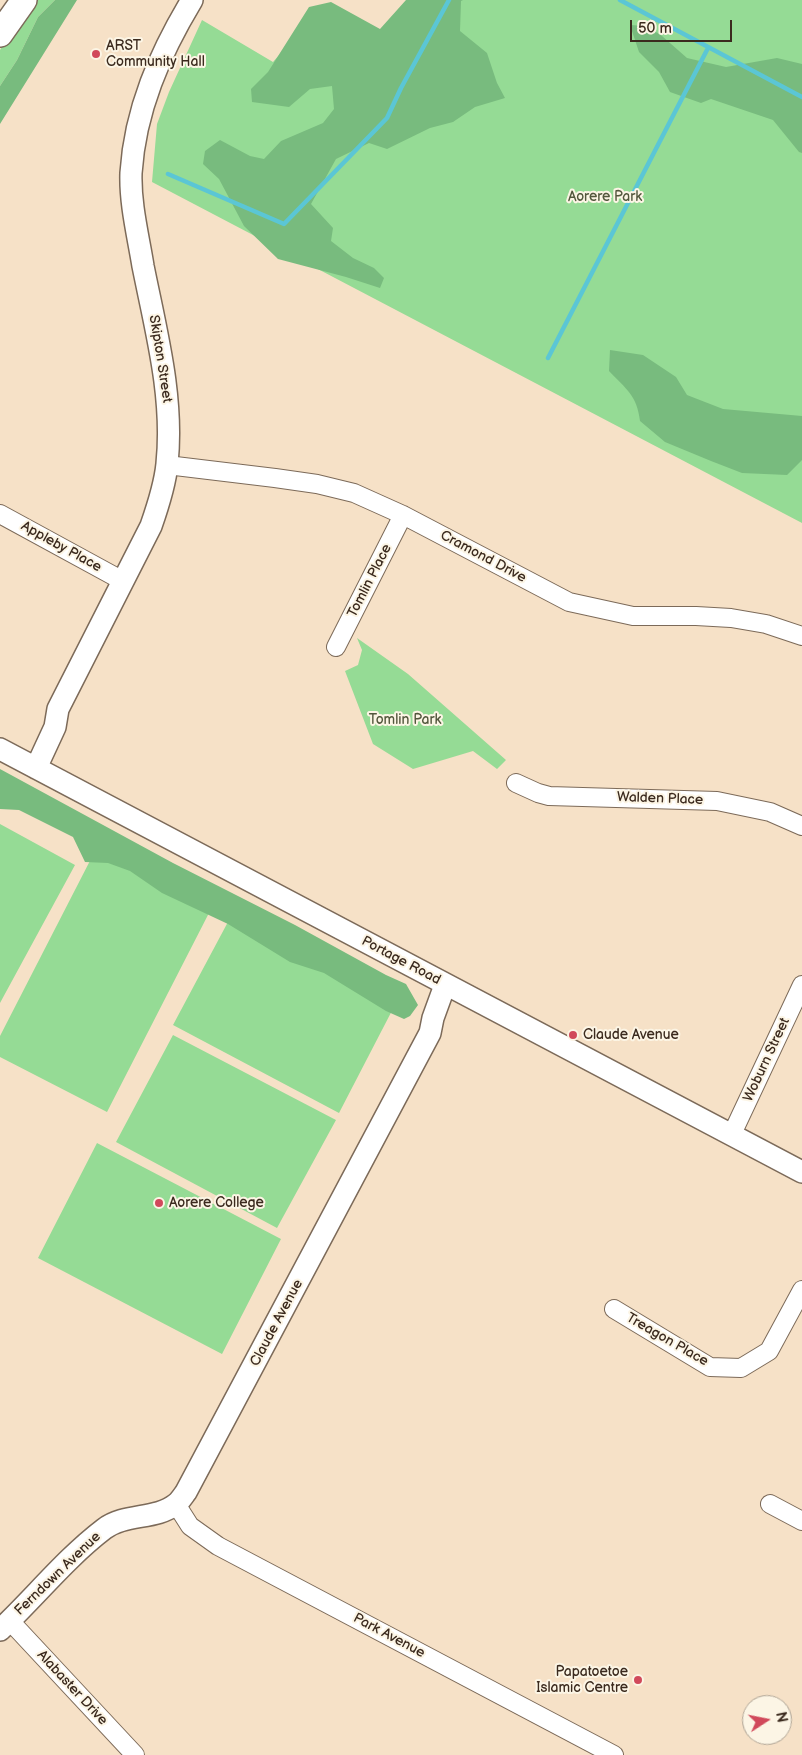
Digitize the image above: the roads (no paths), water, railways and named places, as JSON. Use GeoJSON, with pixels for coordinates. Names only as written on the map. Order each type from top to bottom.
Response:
{"type":"FeatureCollection","features":[{"type":"Feature","properties":{"kind":"highway"},"geometry":{"type":"LineString","coordinates":[[0,34],[24,0]]}},
{"type":"Feature","properties":{"kind":"main road","name":"Skipton Street"},"geometry":{"type":"LineString","coordinates":[[30,764],[47,717],[58,708],[151,526],[162,494],[167,465],[169,417],[166,383],[135,222],[131,174],[135,143],[147,91],[170,38],[192,0]]}},
{"type":"Feature","properties":{"kind":"main road","name":"Portage Road"},"geometry":{"type":"LineString","coordinates":[[0,749],[802,1172]]}},
{"type":"Feature","properties":{"kind":"main road","name":"Claude Avenue"},"geometry":{"type":"LineString","coordinates":[[176,1504],[200,1469],[430,1033],[433,1018],[452,989]]}},
{"type":"Feature","properties":{"kind":"main road","name":"Ferndown Avenue"},"geometry":{"type":"LineString","coordinates":[[5,1625],[58,1570],[106,1528],[127,1519],[157,1512],[176,1504]]}},
{"type":"Feature","properties":{"kind":"street","name":"Cramond Drive"},"geometry":{"type":"LineString","coordinates":[[167,465],[317,484],[354,493],[403,515],[569,602],[633,616],[731,618],[766,624],[802,636]]}},
{"type":"Feature","properties":{"kind":"street","name":"Appleby Place"},"geometry":{"type":"LineString","coordinates":[[0,514],[123,581]]}},
{"type":"Feature","properties":{"kind":"street","name":"Tomlin Place"},"geometry":{"type":"LineString","coordinates":[[336,647],[403,515]]}},
{"type":"Feature","properties":{"kind":"street","name":"Walden Place"},"geometry":{"type":"LineString","coordinates":[[516,783],[549,796],[717,801],[770,812],[802,826]]}},
{"type":"Feature","properties":{"kind":"street","name":"Woburn Street"},"geometry":{"type":"LineString","coordinates":[[732,1134],[802,985]]}},
{"type":"Feature","properties":{"kind":"street","name":"Treagon Place"},"geometry":{"type":"LineString","coordinates":[[614,1308],[710,1367],[740,1368],[769,1351],[802,1290]]}},
{"type":"Feature","properties":{"kind":"street","name":"Park Avenue"},"geometry":{"type":"LineString","coordinates":[[176,1504],[190,1526],[218,1546],[614,1755]]}},
{"type":"Feature","properties":{"kind":"street"},"geometry":{"type":"LineString","coordinates":[[770,1504],[802,1521]]}},
{"type":"Feature","properties":{"kind":"street","name":"Alabaster Drive"},"geometry":{"type":"LineString","coordinates":[[5,1625],[135,1755]]}},
{"type":"Feature","properties":{"kind":"waterway"},"geometry":{"type":"LineString","coordinates":[[168,174],[284,224],[387,118],[401,88],[449,0]]}},
{"type":"Feature","properties":{"kind":"waterway"},"geometry":{"type":"LineString","coordinates":[[620,0],[802,97]]}},
{"type":"Feature","properties":{"kind":"waterway"},"geometry":{"type":"LineString","coordinates":[[548,358],[708,48]]}},
{"type":"Feature","properties":{"kind":"place","name":"ARST Community Hall"},"geometry":{"type":"Point","coordinates":[96,54]}},
{"type":"Feature","properties":{"kind":"place","name":"Claude Avenue"},"geometry":{"type":"Point","coordinates":[573,1035]}},
{"type":"Feature","properties":{"kind":"place","name":"Aorere College"},"geometry":{"type":"Point","coordinates":[159,1203]}},
{"type":"Feature","properties":{"kind":"place","name":"Papatoetoe Islamic Centre"},"geometry":{"type":"Point","coordinates":[638,1680]}},
{"type":"Feature","properties":{"kind":"park label","name":"Aorere Park"},"geometry":{"type":"Point","coordinates":[605,197]}},
{"type":"Feature","properties":{"kind":"park label","name":"Tomlin Park"},"geometry":{"type":"Point","coordinates":[405,720]}}]}
